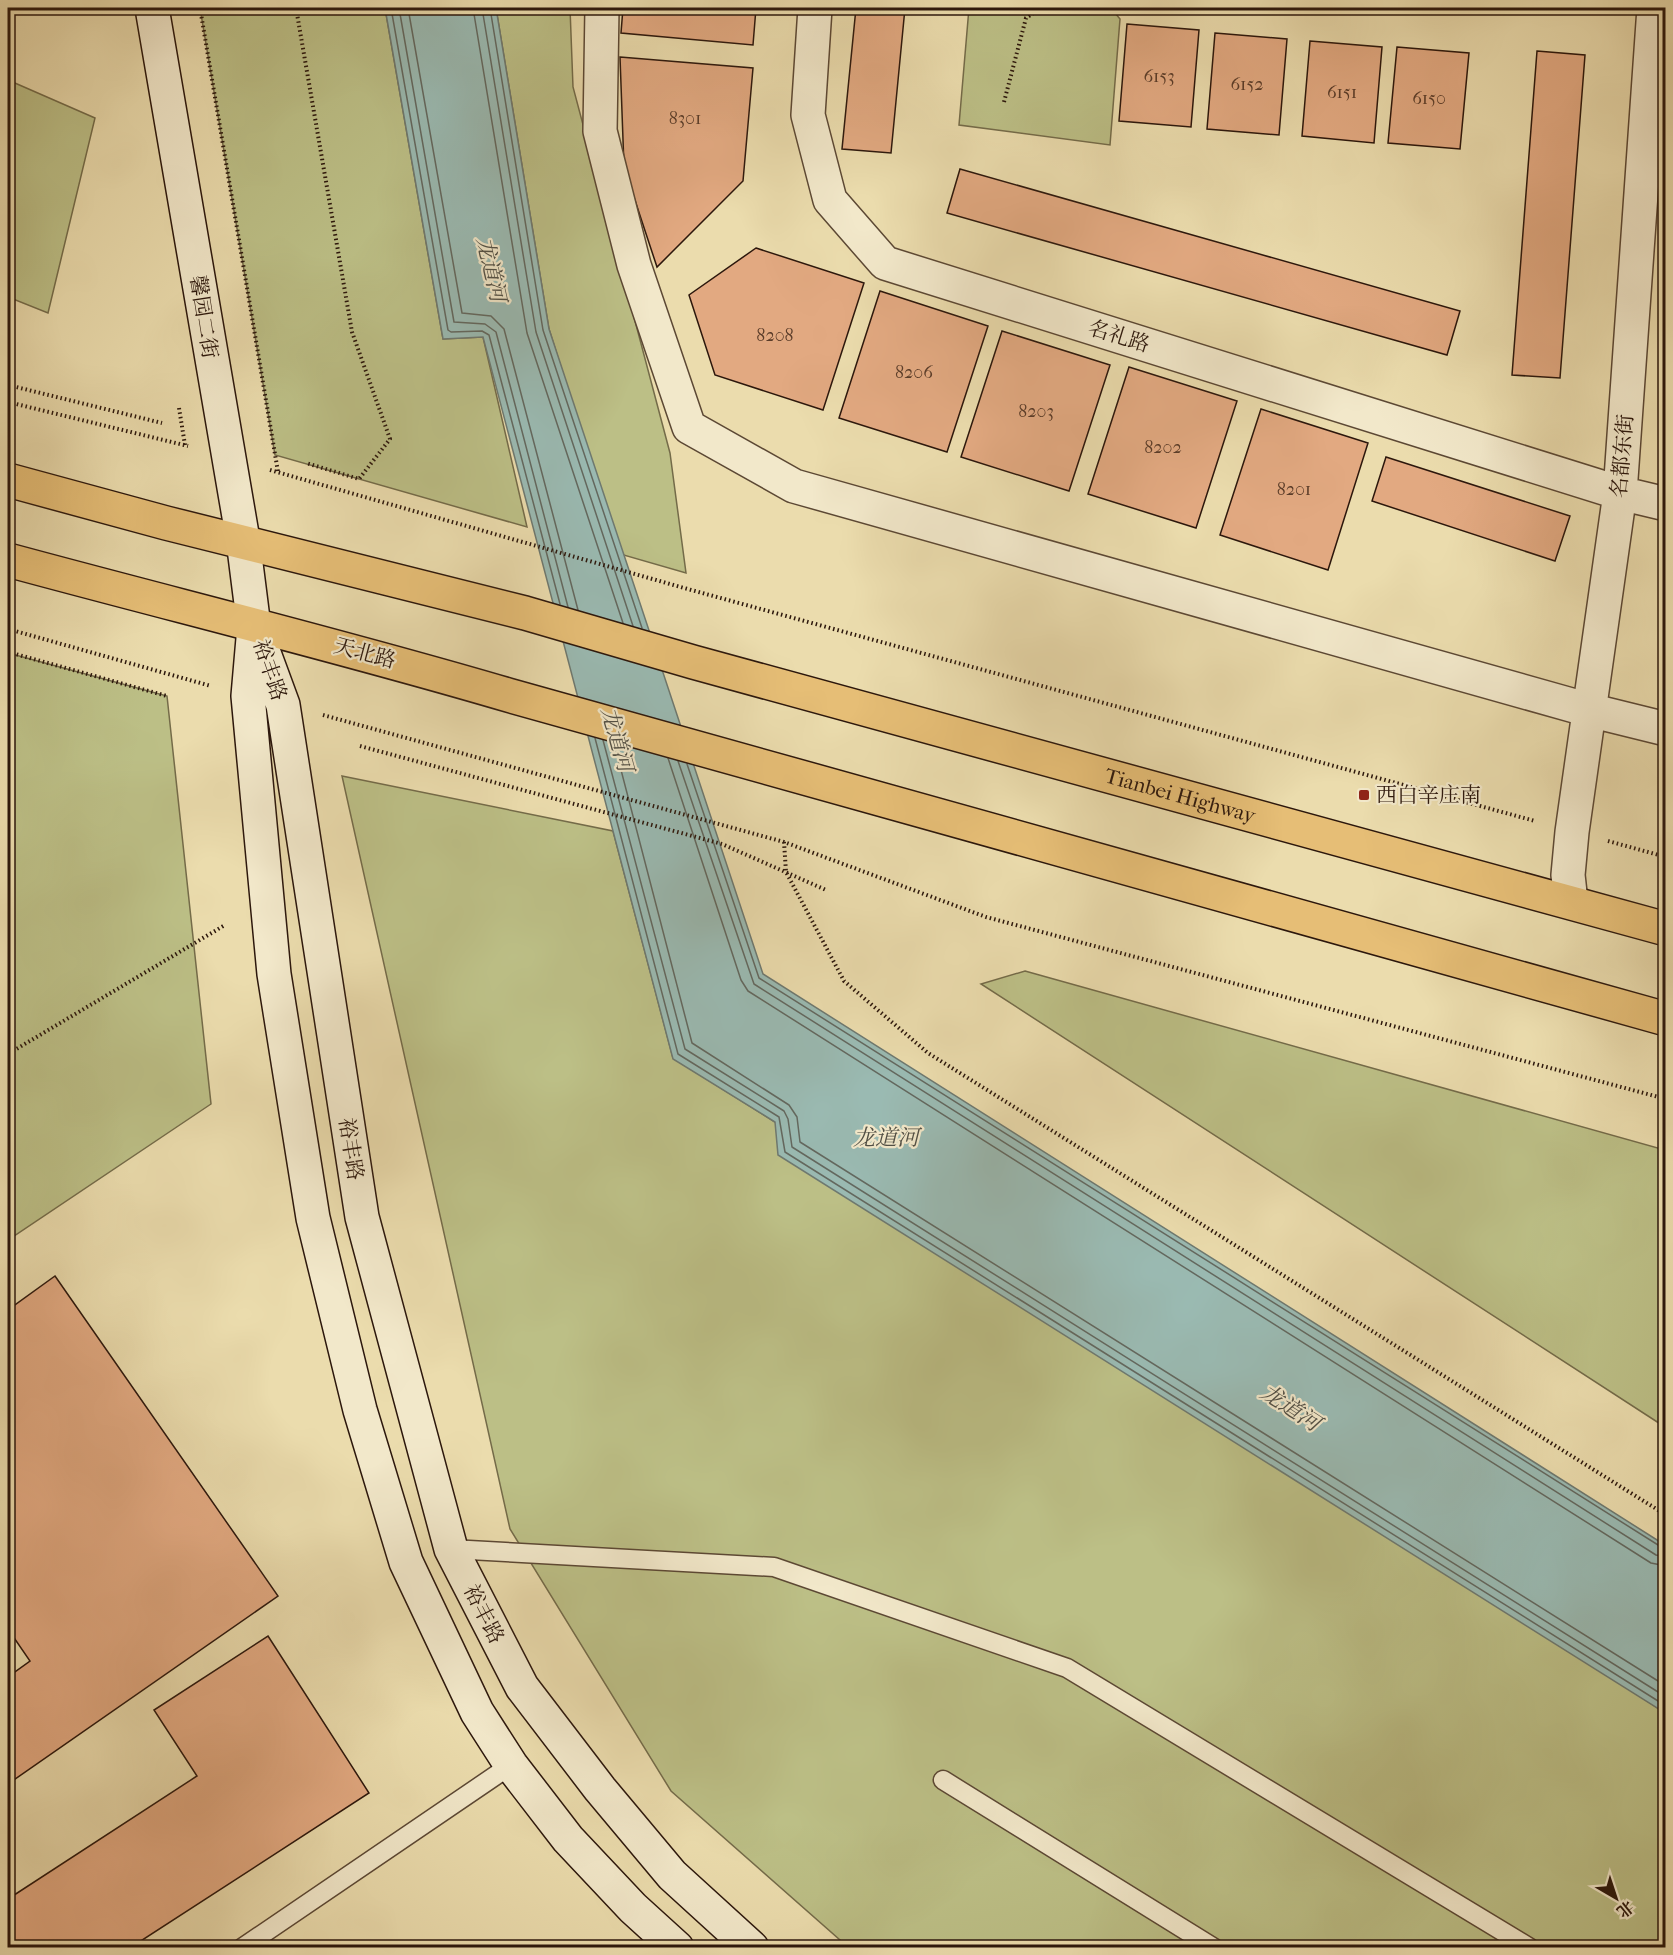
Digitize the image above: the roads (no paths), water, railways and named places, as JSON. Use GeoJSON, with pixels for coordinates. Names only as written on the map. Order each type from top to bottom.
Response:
{"type":"FeatureCollection","features":[{"type":"Feature","properties":{"kind":"main road"},"geometry":{"type":"LineString","coordinates":[[8,480],[166,523],[243,540]]}},
{"type":"Feature","properties":{"kind":"main road","name":"Tianbei Highway"},"geometry":{"type":"LineString","coordinates":[[243,540],[525,613],[693,662],[1665,929]]}},
{"type":"Feature","properties":{"kind":"main road","name":"天北路"},"geometry":{"type":"LineString","coordinates":[[8,560],[254,627],[351,648],[508,695],[1665,1019]]}},
{"type":"Feature","properties":{"kind":"street","name":"馨园二街"},"geometry":{"type":"LineString","coordinates":[[152,8],[243,540],[254,627]]}},
{"type":"Feature","properties":{"kind":"street"},"geometry":{"type":"LineString","coordinates":[[602,8],[600,131],[634,265],[689,427],[794,486],[1589,710],[1665,729]]}},
{"type":"Feature","properties":{"kind":"street","name":"名礼路"},"geometry":{"type":"LineString","coordinates":[[815,8],[808,115],[830,200],[885,262],[1620,493],[1665,504]]}},
{"type":"Feature","properties":{"kind":"street","name":"名都东街"},"geometry":{"type":"LineString","coordinates":[[1571,902],[1568,876],[1572,831],[1620,493],[1654,8]]}},
{"type":"Feature","properties":{"kind":"street","name":"裕丰路"},"geometry":{"type":"LineString","coordinates":[[254,627],[248,696],[274,974],[313,1218],[354,1387],[406,1562],[477,1712],[511,1765],[568,1839],[633,1908],[677,1947]]}},
{"type":"Feature","properties":{"kind":"street","name":"裕丰路"},"geometry":{"type":"LineString","coordinates":[[254,627],[283,705],[362,1217],[451,1550],[522,1687],[600,1789],[672,1875],[752,1947]]}},
{"type":"Feature","properties":{"kind":"lane"},"geometry":{"type":"LineString","coordinates":[[451,1550],[774,1567],[1067,1668],[1530,1947]]}},
{"type":"Feature","properties":{"kind":"lane"},"geometry":{"type":"LineString","coordinates":[[242,1947],[511,1765]]}},
{"type":"Feature","properties":{"kind":"lane"},"geometry":{"type":"LineString","coordinates":[[943,1780],[1214,1947]]}},
{"type":"Feature","properties":{"kind":"water","name":"龙道河"},"geometry":{"type":"Polygon","coordinates":[[[385,8],[496,8],[549,329],[763,974],[1665,1545],[1665,1713],[778,1155],[775,1122],[673,1059],[483,337],[443,339],[385,8]]]}},
{"type":"Feature","properties":{"kind":"place","name":"西白辛庄南"},"geometry":{"type":"Point","coordinates":[1364,795]}}]}
